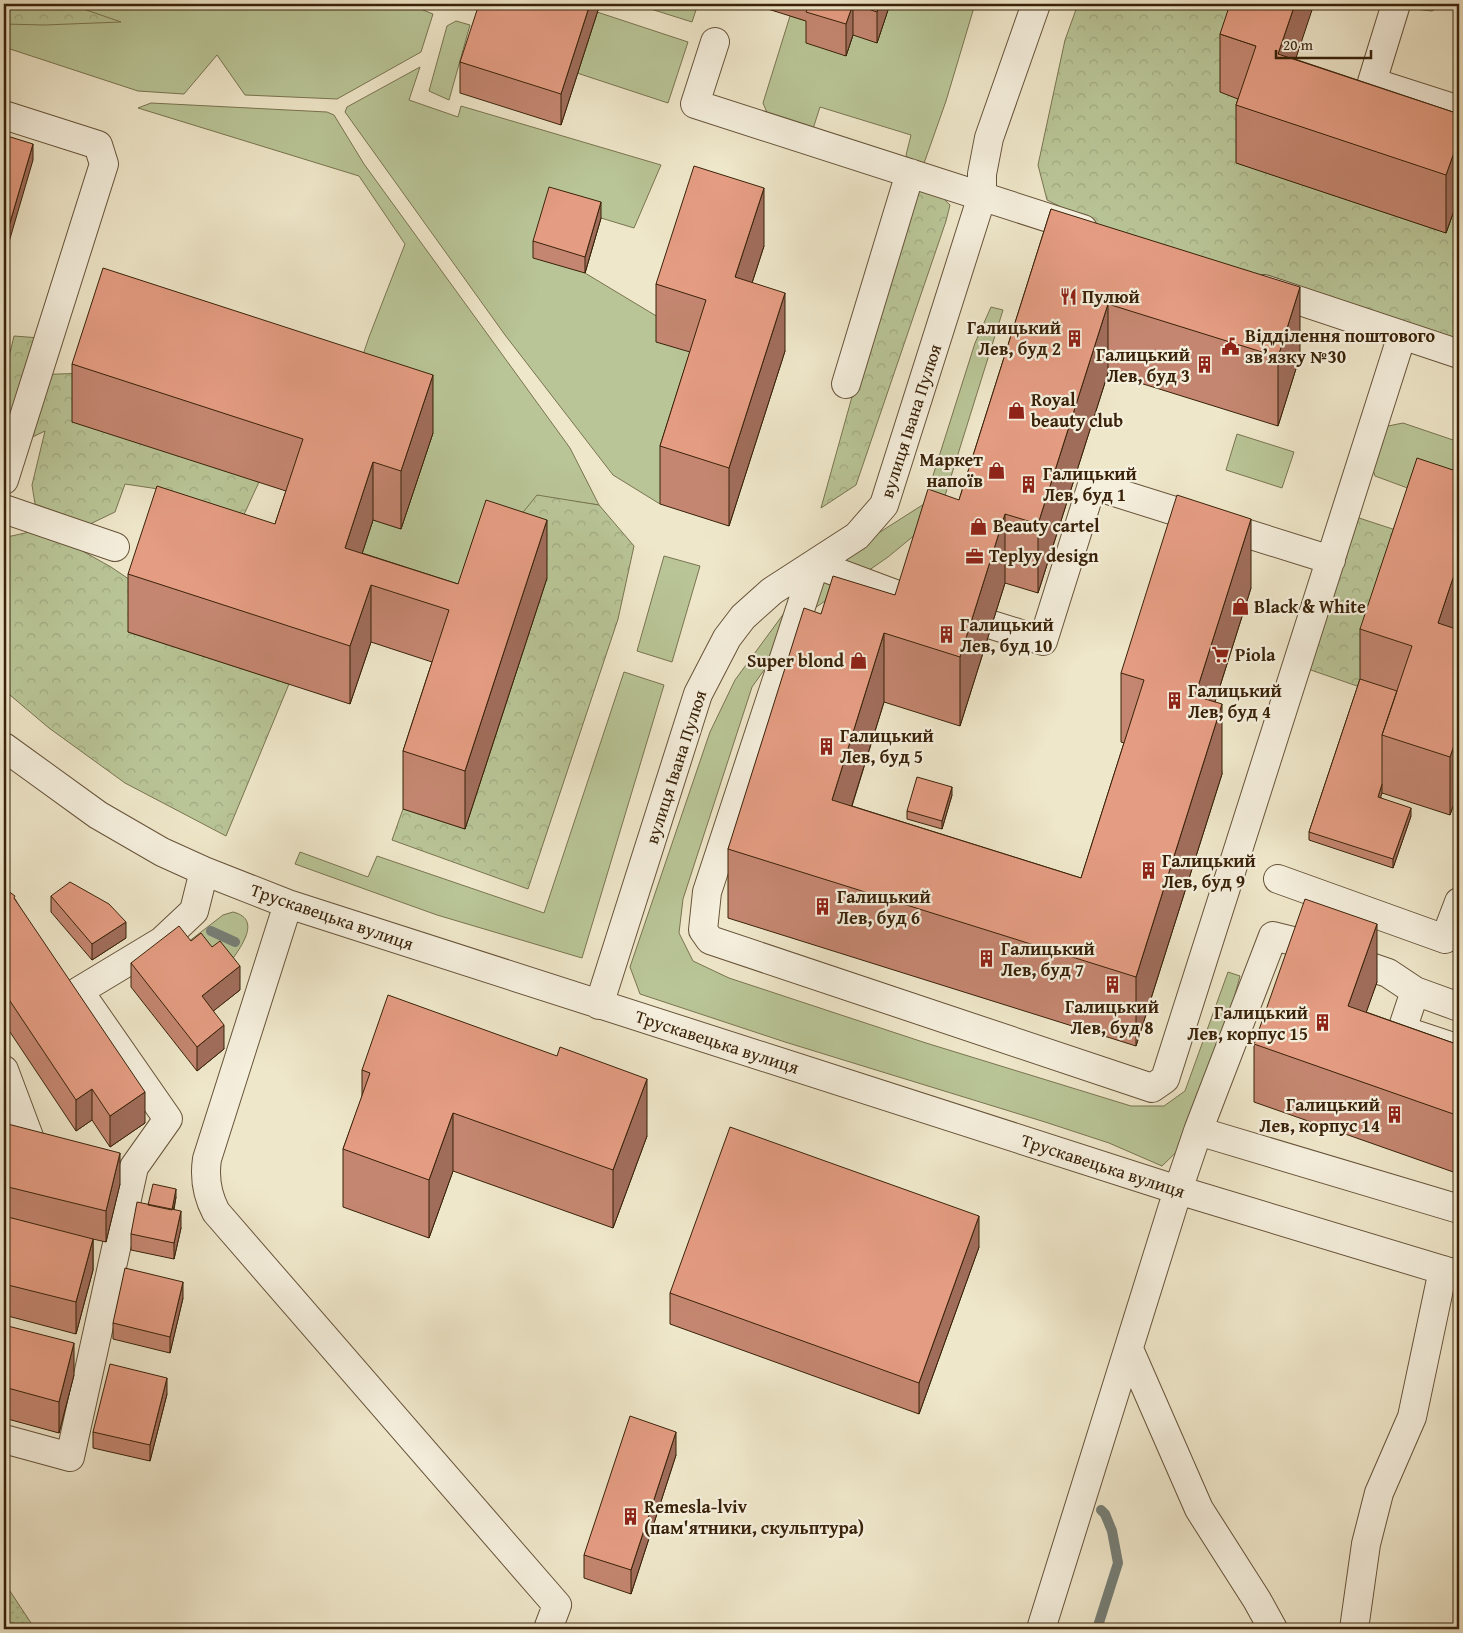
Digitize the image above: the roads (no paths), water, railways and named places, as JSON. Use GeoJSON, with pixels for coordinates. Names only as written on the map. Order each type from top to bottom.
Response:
{"type":"FeatureCollection","features":[{"type":"Feature","properties":{"kind":"street","name":"вулиця Івана Пулюя"},"geometry":{"type":"LineString","coordinates":[[599,1005],[698,694],[727,638],[743,617],[772,591],[857,536],[884,505],[982,196],[982,174],[990,138],[1036,4]]}},
{"type":"Feature","properties":{"kind":"street"},"geometry":{"type":"LineString","coordinates":[[1396,4],[1372,82],[1459,110]]}},
{"type":"Feature","properties":{"kind":"street"},"geometry":{"type":"LineString","coordinates":[[715,42],[695,104],[1109,238]]}},
{"type":"Feature","properties":{"kind":"street"},"geometry":{"type":"LineString","coordinates":[[4,115],[98,145],[104,164],[4,480]]}},
{"type":"Feature","properties":{"kind":"street"},"geometry":{"type":"LineString","coordinates":[[846,384],[910,173]]}},
{"type":"Feature","properties":{"kind":"street"},"geometry":{"type":"LineString","coordinates":[[1241,281],[1459,354]]}},
{"type":"Feature","properties":{"kind":"street"},"geometry":{"type":"LineString","coordinates":[[914,601],[815,564],[707,892],[703,930],[710,940],[1152,1088],[1165,1079],[1402,335]]}},
{"type":"Feature","properties":{"kind":"street"},"geometry":{"type":"LineString","coordinates":[[992,625],[1043,641],[1092,485],[1331,560]]}},
{"type":"Feature","properties":{"kind":"street"},"geometry":{"type":"LineString","coordinates":[[4,509],[115,547]]}},
{"type":"Feature","properties":{"kind":"street","name":"Трускавецька вулиця"},"geometry":{"type":"LineString","coordinates":[[4,746],[98,815],[162,852],[204,871],[288,904],[1178,1190],[1451,1273]]}},
{"type":"Feature","properties":{"kind":"street"},"geometry":{"type":"LineString","coordinates":[[79,991],[162,942],[194,911],[204,871]]}},
{"type":"Feature","properties":{"kind":"street"},"geometry":{"type":"LineString","coordinates":[[1278,879],[1445,939],[1459,902]]}},
{"type":"Feature","properties":{"kind":"street"},"geometry":{"type":"LineString","coordinates":[[288,904],[207,1159],[205,1181],[211,1202],[223,1219],[557,1605],[548,1629]]}},
{"type":"Feature","properties":{"kind":"street"},"geometry":{"type":"LineString","coordinates":[[1041,1629],[1178,1190],[1198,1131],[1273,936],[1388,973],[1415,992],[1459,1007]]}},
{"type":"Feature","properties":{"kind":"street"},"geometry":{"type":"LineString","coordinates":[[4,1439],[70,1457],[81,1362],[113,1261],[134,1167],[168,1118],[79,991],[60,971]]}},
{"type":"Feature","properties":{"kind":"street"},"geometry":{"type":"LineString","coordinates":[[1415,992],[1402,1030],[1459,1050]]}},
{"type":"Feature","properties":{"kind":"street"},"geometry":{"type":"LineString","coordinates":[[4,1070],[31,1142]]}},
{"type":"Feature","properties":{"kind":"street"},"geometry":{"type":"LineString","coordinates":[[1198,1131],[1459,1209]]}},
{"type":"Feature","properties":{"kind":"street"},"geometry":{"type":"LineString","coordinates":[[4,1135],[59,1149]]}},
{"type":"Feature","properties":{"kind":"street"},"geometry":{"type":"LineString","coordinates":[[106,1160],[134,1167]]}},
{"type":"Feature","properties":{"kind":"street"},"geometry":{"type":"LineString","coordinates":[[86,1254],[113,1261]]}},
{"type":"Feature","properties":{"kind":"street"},"geometry":{"type":"LineString","coordinates":[[1354,1629],[1366,1544],[1379,1493],[1412,1417],[1451,1273]]}},
{"type":"Feature","properties":{"kind":"street"},"geometry":{"type":"LineString","coordinates":[[1129,1349],[1199,1509],[1257,1600],[1273,1629]]}},
{"type":"Feature","properties":{"kind":"waterway"},"geometry":{"type":"LineString","coordinates":[[211,931],[235,942]]}},
{"type":"Feature","properties":{"kind":"waterway"},"geometry":{"type":"LineString","coordinates":[[1097,1629],[1118,1563],[1112,1531],[1105,1514],[1101,1510]]}},
{"type":"Feature","properties":{"kind":"place","name":"Пулюй"},"geometry":{"type":"Point","coordinates":[1068,297]}},
{"type":"Feature","properties":{"kind":"place","name":"Галицький Лев, буд 2"},"geometry":{"type":"Point","coordinates":[1075,338]}},
{"type":"Feature","properties":{"kind":"place","name":"Відділення поштового зв’язку №30"},"geometry":{"type":"Point","coordinates":[1231,346]}},
{"type":"Feature","properties":{"kind":"place","name":"Галицький Лев, буд 3"},"geometry":{"type":"Point","coordinates":[1204,365]}},
{"type":"Feature","properties":{"kind":"place","name":"Royal beauty club"},"geometry":{"type":"Point","coordinates":[1017,410]}},
{"type":"Feature","properties":{"kind":"place","name":"Маркет напоїв"},"geometry":{"type":"Point","coordinates":[997,470]}},
{"type":"Feature","properties":{"kind":"place","name":"Галицький Лев, буд 1"},"geometry":{"type":"Point","coordinates":[1029,484]}},
{"type":"Feature","properties":{"kind":"place","name":"Beauty cartel"},"geometry":{"type":"Point","coordinates":[979,526]}},
{"type":"Feature","properties":{"kind":"place","name":"Teplyy design"},"geometry":{"type":"Point","coordinates":[975,556]}},
{"type":"Feature","properties":{"kind":"place","name":"Black & White"},"geometry":{"type":"Point","coordinates":[1240,607]}},
{"type":"Feature","properties":{"kind":"place","name":"Галицький Лев, буд 10"},"geometry":{"type":"Point","coordinates":[946,635]}},
{"type":"Feature","properties":{"kind":"place","name":"Piola"},"geometry":{"type":"Point","coordinates":[1221,655]}},
{"type":"Feature","properties":{"kind":"place","name":"Super blond"},"geometry":{"type":"Point","coordinates":[858,661]}},
{"type":"Feature","properties":{"kind":"place","name":"Галицький Лев, буд 4"},"geometry":{"type":"Point","coordinates":[1174,701]}},
{"type":"Feature","properties":{"kind":"place","name":"Галицький Лев, буд 5"},"geometry":{"type":"Point","coordinates":[826,746]}},
{"type":"Feature","properties":{"kind":"place","name":"Галицький Лев, буд 9"},"geometry":{"type":"Point","coordinates":[1148,871]}},
{"type":"Feature","properties":{"kind":"place","name":"Галицький Лев, буд 6"},"geometry":{"type":"Point","coordinates":[823,907]}},
{"type":"Feature","properties":{"kind":"place","name":"Галицький Лев, буд 7"},"geometry":{"type":"Point","coordinates":[987,959]}},
{"type":"Feature","properties":{"kind":"place","name":"Галицький Лев, буд 8"},"geometry":{"type":"Point","coordinates":[1112,984]}},
{"type":"Feature","properties":{"kind":"place","name":"Галицький Лев, корпус 15"},"geometry":{"type":"Point","coordinates":[1322,1023]}},
{"type":"Feature","properties":{"kind":"place","name":"Галицький Лев, корпус 14"},"geometry":{"type":"Point","coordinates":[1394,1115]}},
{"type":"Feature","properties":{"kind":"place","name":"Remesla-lviv (пам'ятники, скульптура)"},"geometry":{"type":"Point","coordinates":[630,1517]}}]}
